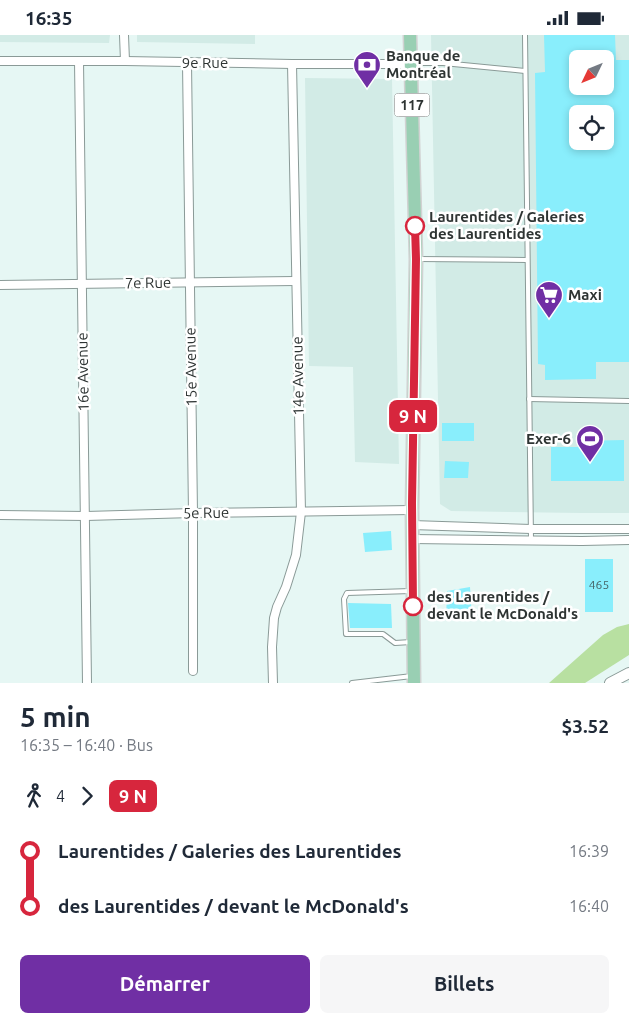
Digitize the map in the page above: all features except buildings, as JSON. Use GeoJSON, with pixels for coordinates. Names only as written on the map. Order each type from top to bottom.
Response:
{"type":"FeatureCollection","features":[{"type":"Feature","properties":{"kind":"main road","name":"117"},"geometry":{"type":"LineString","coordinates":[[410,35],[416,259],[412,510],[414,679]]}},
{"type":"Feature","properties":{"kind":"street"},"geometry":{"type":"LineString","coordinates":[[124,35],[125,61]]}},
{"type":"Feature","properties":{"kind":"street","name":"9e Rue"},"geometry":{"type":"LineString","coordinates":[[0,61],[292,64],[411,63]]}},
{"type":"Feature","properties":{"kind":"street","name":"16e Avenue"},"geometry":{"type":"LineString","coordinates":[[79,61],[87,683]]}},
{"type":"Feature","properties":{"kind":"street","name":"15e Avenue"},"geometry":{"type":"LineString","coordinates":[[187,63],[193,513],[193,671]]}},
{"type":"Feature","properties":{"kind":"street","name":"14e Avenue"},"geometry":{"type":"LineString","coordinates":[[273,683],[272,647],[274,617],[296,555],[300,512],[292,64]]}},
{"type":"Feature","properties":{"kind":"street","name":"7e Rue"},"geometry":{"type":"LineString","coordinates":[[0,285],[295,281]]}},
{"type":"Feature","properties":{"kind":"street","name":"5e Rue"},"geometry":{"type":"LineString","coordinates":[[0,515],[86,516],[412,510]]}},
{"type":"Feature","properties":{"kind":"street"},"geometry":{"type":"LineString","coordinates":[[412,525],[531,529],[629,529]]}},
{"type":"Feature","properties":{"kind":"street"},"geometry":{"type":"LineString","coordinates":[[412,539],[629,540]]}},
{"type":"Feature","properties":{"kind":"street"},"geometry":{"type":"LineString","coordinates":[[610,683],[629,673]]}},
{"type":"Feature","properties":{"kind":"lane"},"geometry":{"type":"LineString","coordinates":[[525,35],[531,540]]}},
{"type":"Feature","properties":{"kind":"lane"},"geometry":{"type":"LineString","coordinates":[[411,63],[443,63],[525,71]]}},
{"type":"Feature","properties":{"kind":"lane"},"geometry":{"type":"LineString","coordinates":[[416,259],[528,260]]}},
{"type":"Feature","properties":{"kind":"lane"},"geometry":{"type":"LineString","coordinates":[[529,399],[629,401]]}},
{"type":"Feature","properties":{"kind":"lane"},"geometry":{"type":"LineString","coordinates":[[413,590],[347,593],[344,599],[346,634],[383,634],[395,643],[414,642]]}},
{"type":"Feature","properties":{"kind":"lane"},"geometry":{"type":"LineString","coordinates":[[352,683],[414,679]]}},
{"type":"Feature","properties":{"kind":"shaded area"},"geometry":{"type":"Polygon","coordinates":[[[0,35],[110,35],[109,43],[0,42],[0,35]]]}},
{"type":"Feature","properties":{"kind":"shaded area"},"geometry":{"type":"Polygon","coordinates":[[[137,35],[255,35],[255,44],[137,42],[137,35]]]}},
{"type":"Feature","properties":{"kind":"shaded area"},"geometry":{"type":"Polygon","coordinates":[[[431,35],[629,35],[629,513],[451,511],[440,504],[431,35]]]}},
{"type":"Feature","properties":{"kind":"shaded area"},"geometry":{"type":"Polygon","coordinates":[[[305,78],[392,79],[399,464],[355,462],[353,367],[309,366],[305,78]]]}},
{"type":"Feature","properties":{"kind":"green space"},"geometry":{"type":"Polygon","coordinates":[[[629,624],[629,655],[585,683],[549,683],[603,635],[617,627],[629,624]]]}},
{"type":"Feature","properties":{"kind":"bus line"},"geometry":{"type":"LineString","coordinates":[[413,606],[412,503],[415,226]]}},
{"type":"Feature","properties":{"kind":"place","name":"Banque de Montréal"},"geometry":{"type":"Point","coordinates":[367,89]}},
{"type":"Feature","properties":{"kind":"place","name":"Laurentides / Galeries des Laurentides"},"geometry":{"type":"Point","coordinates":[415,226]}},
{"type":"Feature","properties":{"kind":"place","name":"Maxi"},"geometry":{"type":"Point","coordinates":[549,319]}},
{"type":"Feature","properties":{"kind":"place","name":"Exer-6"},"geometry":{"type":"Point","coordinates":[590,463]}},
{"type":"Feature","properties":{"kind":"place","name":"des Laurentides / devant le McDonald's"},"geometry":{"type":"Point","coordinates":[413,606]}}]}
